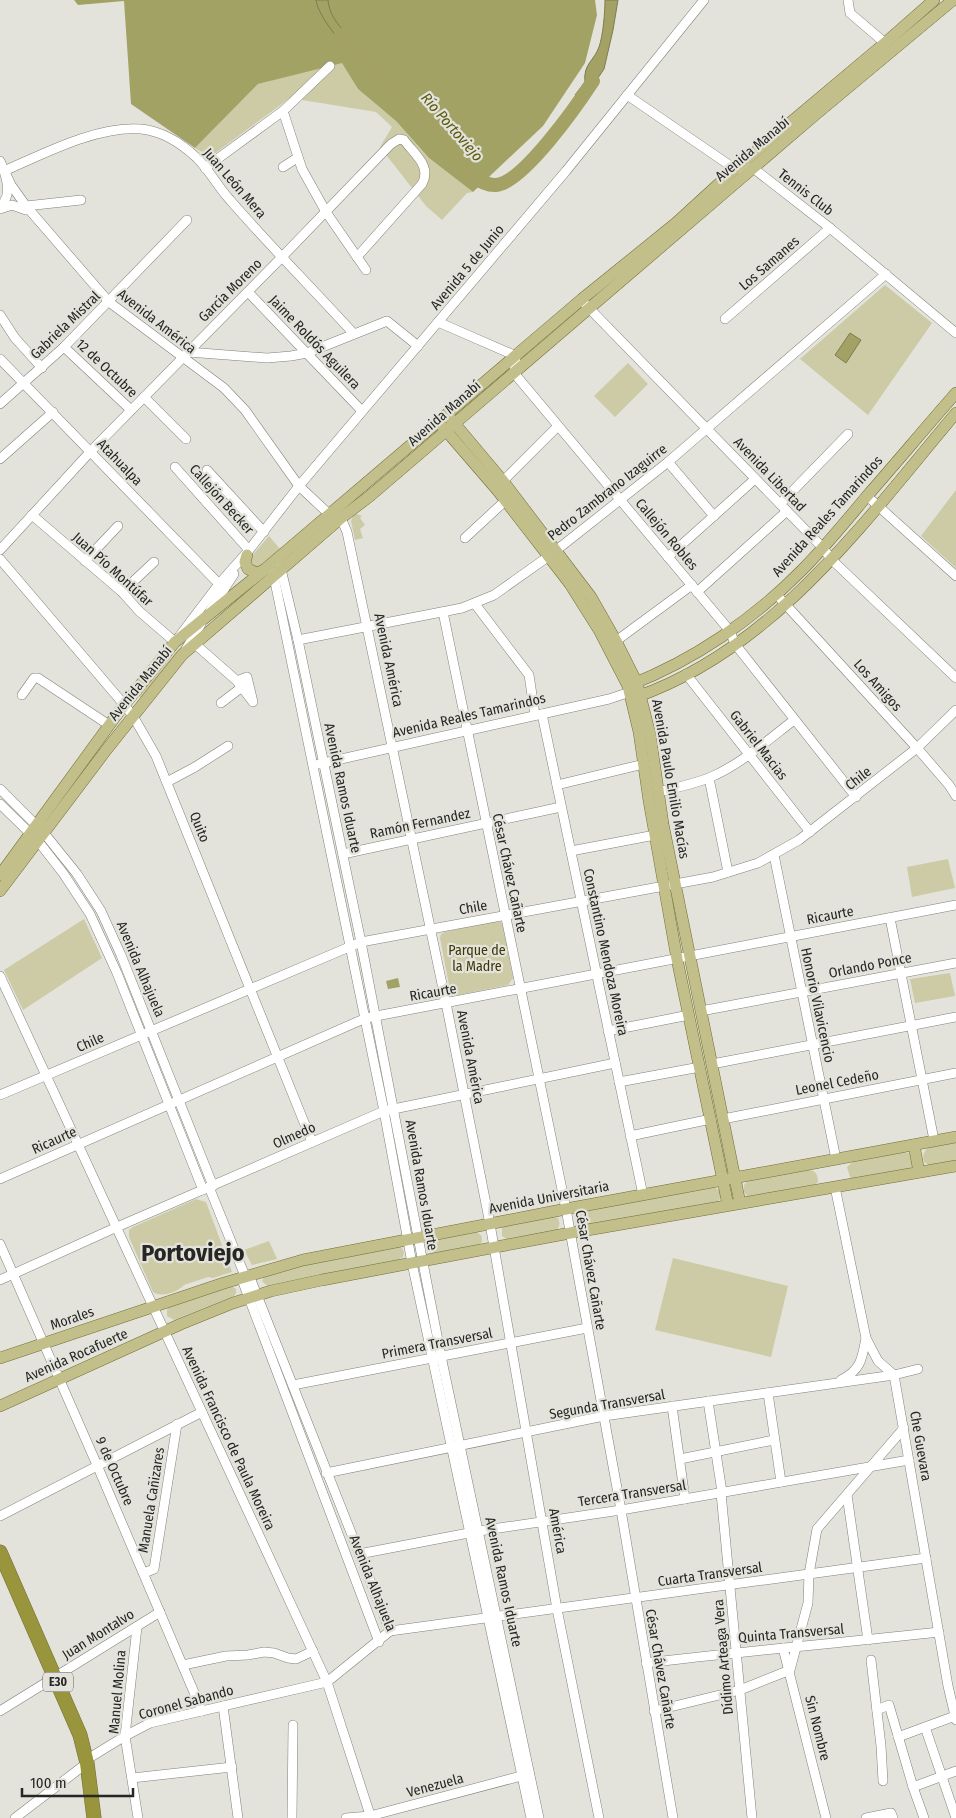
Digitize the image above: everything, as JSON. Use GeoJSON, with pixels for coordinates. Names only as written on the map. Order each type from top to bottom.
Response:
{"type":"FeatureCollection","features":[{"type":"Feature","properties":{"kind":"highway","name":"E30"},"geometry":{"type":"LineString","coordinates":[[0,1552],[80,1735],[86,1761],[94,1818]]}},
{"type":"Feature","properties":{"kind":"main road","name":"Avenida Manabí"},"geometry":{"type":"LineString","coordinates":[[446,423],[514,373],[585,304],[735,169],[953,0]]}},
{"type":"Feature","properties":{"kind":"main road","name":"Avenida Manabí"},"geometry":{"type":"LineString","coordinates":[[0,876],[38,833],[182,655],[274,568],[335,516],[370,496],[516,356],[585,304],[753,168],[885,43],[933,1]]}},
{"type":"Feature","properties":{"kind":"main road"},"geometry":{"type":"LineString","coordinates":[[933,1],[939,12]]}},
{"type":"Feature","properties":{"kind":"main road","name":"Avenida Reales Tamarindos"},"geometry":{"type":"LineString","coordinates":[[634,691],[730,631],[776,594],[802,570],[956,393]]}},
{"type":"Feature","properties":{"kind":"main road","name":"Avenida Reales Tamarindos"},"geometry":{"type":"LineString","coordinates":[[634,691],[686,674],[735,644],[786,605],[831,559],[956,414]]}},
{"type":"Feature","properties":{"kind":"main road","name":"Avenida Paulo Emilio Macías"},"geometry":{"type":"LineString","coordinates":[[446,423],[503,481],[553,553],[634,691],[655,835],[669,885],[683,958],[689,1015],[711,1119],[729,1176],[740,1203]]}},
{"type":"Feature","properties":{"kind":"main road","name":"Avenida Paulo Emilio Macías"},"geometry":{"type":"LineString","coordinates":[[446,423],[505,501],[591,597],[616,641],[654,752],[669,885]]}},
{"type":"Feature","properties":{"kind":"main road"},"geometry":{"type":"LineString","coordinates":[[248,553],[246,562],[248,569],[257,573],[274,568]]}},
{"type":"Feature","properties":{"kind":"main road","name":"Avenida Manabí"},"geometry":{"type":"LineString","coordinates":[[0,891],[110,724],[175,642],[274,568]]}},
{"type":"Feature","properties":{"kind":"main road","name":"Avenida Paulo Emilio Macías"},"geometry":{"type":"LineString","coordinates":[[683,958],[700,1011],[723,1119],[729,1176],[728,1205]]}},
{"type":"Feature","properties":{"kind":"main road","name":"Avenida Universitaria"},"geometry":{"type":"LineString","coordinates":[[153,1306],[245,1276],[333,1253],[643,1195],[729,1176],[836,1159],[956,1136]]}},
{"type":"Feature","properties":{"kind":"main road"},"geometry":{"type":"LineString","coordinates":[[914,1145],[918,1172]]}},
{"type":"Feature","properties":{"kind":"main road"},"geometry":{"type":"LineString","coordinates":[[164,1332],[253,1296],[322,1280],[570,1233],[956,1166]]}},
{"type":"Feature","properties":{"kind":"main road","name":"Morales"},"geometry":{"type":"LineString","coordinates":[[0,1358],[153,1306]]}},
{"type":"Feature","properties":{"kind":"main road","name":"Avenida Rocafuerte"},"geometry":{"type":"LineString","coordinates":[[0,1406],[164,1332]]}},
{"type":"Feature","properties":{"kind":"street","name":"Avenida 5 de Junio"},"geometry":{"type":"LineString","coordinates":[[182,655],[248,553],[299,486],[438,322],[704,0]]}},
{"type":"Feature","properties":{"kind":"street"},"geometry":{"type":"LineString","coordinates":[[848,0],[850,13],[885,43]]}},
{"type":"Feature","properties":{"kind":"street"},"geometry":{"type":"LineString","coordinates":[[205,168],[283,110],[330,66]]}},
{"type":"Feature","properties":{"kind":"street"},"geometry":{"type":"LineString","coordinates":[[627,95],[735,169],[753,168]]}},
{"type":"Feature","properties":{"kind":"street"},"geometry":{"type":"LineString","coordinates":[[283,110],[302,169],[326,212],[366,270]]}},
{"type":"Feature","properties":{"kind":"street","name":"Juan León Mera"},"geometry":{"type":"LineString","coordinates":[[2,175],[72,142],[115,130],[148,130],[166,136],[190,152],[205,168],[228,199],[354,334]]}},
{"type":"Feature","properties":{"kind":"street","name":"García Moreno"},"geometry":{"type":"LineString","coordinates":[[0,550],[90,451],[248,292],[391,144],[399,139],[404,140],[425,167],[426,178],[357,256]]}},
{"type":"Feature","properties":{"kind":"street"},"geometry":{"type":"LineString","coordinates":[[283,167],[297,158]]}},
{"type":"Feature","properties":{"kind":"street","name":"Avenida América"},"geometry":{"type":"LineString","coordinates":[[0,161],[2,175],[26,208]]}},
{"type":"Feature","properties":{"kind":"street","name":"Tennis Club"},"geometry":{"type":"LineString","coordinates":[[753,168],[830,228],[956,333]]}},
{"type":"Feature","properties":{"kind":"street"},"geometry":{"type":"LineString","coordinates":[[0,208],[5,201],[8,190],[2,175]]}},
{"type":"Feature","properties":{"kind":"street","name":"Avenida América"},"geometry":{"type":"LineString","coordinates":[[8,190],[109,302],[185,355],[238,402],[299,486],[335,516],[351,547],[431,929],[494,1248]]}},
{"type":"Feature","properties":{"kind":"street"},"geometry":{"type":"LineString","coordinates":[[0,208],[12,205],[26,208],[81,200]]}},
{"type":"Feature","properties":{"kind":"street","name":"Gabriela Mistral"},"geometry":{"type":"LineString","coordinates":[[0,404],[64,347],[187,220]]}},
{"type":"Feature","properties":{"kind":"street","name":"Los Samanes"},"geometry":{"type":"LineString","coordinates":[[725,319],[830,228]]}},
{"type":"Feature","properties":{"kind":"street","name":"Pedro Zambrano Izaguirre"},"geometry":{"type":"LineString","coordinates":[[298,640],[443,612],[475,604],[494,595],[621,501],[886,274]]}},
{"type":"Feature","properties":{"kind":"street","name":"Jaime Roldós Aguilera"},"geometry":{"type":"LineString","coordinates":[[248,292],[362,412]]}},
{"type":"Feature","properties":{"kind":"street","name":"Avenida Libertad"},"geometry":{"type":"LineString","coordinates":[[585,304],[823,548],[831,559],[956,678]]}},
{"type":"Feature","properties":{"kind":"street"},"geometry":{"type":"LineString","coordinates":[[0,315],[15,338],[42,368]]}},
{"type":"Feature","properties":{"kind":"street"},"geometry":{"type":"LineString","coordinates":[[185,355],[279,358],[306,353],[388,321],[418,346]]}},
{"type":"Feature","properties":{"kind":"street"},"geometry":{"type":"LineString","coordinates":[[438,322],[516,356],[514,373]]}},
{"type":"Feature","properties":{"kind":"street","name":"12 de Octubre"},"geometry":{"type":"LineString","coordinates":[[64,347],[131,410]]}},
{"type":"Feature","properties":{"kind":"street","name":"Atahualpa"},"geometry":{"type":"LineString","coordinates":[[0,359],[219,584]]}},
{"type":"Feature","properties":{"kind":"street","name":"Callejón Robles"},"geometry":{"type":"LineString","coordinates":[[514,373],[730,631],[735,644],[856,797]]}},
{"type":"Feature","properties":{"kind":"street"},"geometry":{"type":"LineString","coordinates":[[144,398],[186,439]]}},
{"type":"Feature","properties":{"kind":"street"},"geometry":{"type":"LineString","coordinates":[[0,459],[52,412]]}},
{"type":"Feature","properties":{"kind":"street"},"geometry":{"type":"LineString","coordinates":[[503,481],[558,426]]}},
{"type":"Feature","properties":{"kind":"street"},"geometry":{"type":"LineString","coordinates":[[780,504],[848,434]]}},
{"type":"Feature","properties":{"kind":"street"},"geometry":{"type":"LineString","coordinates":[[668,462],[714,516]]}},
{"type":"Feature","properties":{"kind":"street","name":"Callejón Becker"},"geometry":{"type":"LineString","coordinates":[[175,467],[248,553]]}},
{"type":"Feature","properties":{"kind":"street"},"geometry":{"type":"LineString","coordinates":[[206,470],[264,532]]}},
{"type":"Feature","properties":{"kind":"street"},"geometry":{"type":"LineString","coordinates":[[668,557],[756,479]]}},
{"type":"Feature","properties":{"kind":"street"},"geometry":{"type":"LineString","coordinates":[[867,496],[956,576]]}},
{"type":"Feature","properties":{"kind":"street"},"geometry":{"type":"LineString","coordinates":[[465,538],[505,501]]}},
{"type":"Feature","properties":{"kind":"street"},"geometry":{"type":"LineString","coordinates":[[616,641],[694,588],[787,511]]}},
{"type":"Feature","properties":{"kind":"street","name":"Juan Pío Montúfar"},"geometry":{"type":"LineString","coordinates":[[32,515],[122,592],[139,611],[175,642]]}},
{"type":"Feature","properties":{"kind":"street"},"geometry":{"type":"LineString","coordinates":[[85,561],[118,526]]}},
{"type":"Feature","properties":{"kind":"street","name":"Avenida 5 de Junio"},"geometry":{"type":"LineString","coordinates":[[175,642],[219,584],[248,553]]}},
{"type":"Feature","properties":{"kind":"street","name":"Quito"},"geometry":{"type":"LineString","coordinates":[[0,559],[124,705],[156,756],[312,1142]]}},
{"type":"Feature","properties":{"kind":"street"},"geometry":{"type":"LineString","coordinates":[[122,592],[154,562]]}},
{"type":"Feature","properties":{"kind":"street","name":"Avenida Ramos Iduarte"},"geometry":{"type":"LineString","coordinates":[[274,568],[298,640],[376,1016],[389,1110],[412,1239],[455,1446],[469,1534],[487,1618],[526,1775],[539,1818]]}},
{"type":"Feature","properties":{"kind":"street","name":"Avenida Ramos Iduarte"},"geometry":{"type":"LineString","coordinates":[[274,568],[366,1018],[389,1110]]}},
{"type":"Feature","properties":{"kind":"street","name":"Los Amigos"},"geometry":{"type":"LineString","coordinates":[[776,594],[917,748],[953,782],[956,796]]}},
{"type":"Feature","properties":{"kind":"street","name":"Constantino Mendoza Moreira"},"geometry":{"type":"LineString","coordinates":[[475,604],[529,675],[562,807],[643,1195]]}},
{"type":"Feature","properties":{"kind":"street","name":"César Chávez Cañarte"},"geometry":{"type":"LineString","coordinates":[[443,612],[566,1209],[621,1510],[672,1818]]}},
{"type":"Feature","properties":{"kind":"street"},"geometry":{"type":"LineString","coordinates":[[194,644],[239,684],[221,703]]}},
{"type":"Feature","properties":{"kind":"street","name":"Gabriel Macias"},"geometry":{"type":"LineString","coordinates":[[686,674],[810,832]]}},
{"type":"Feature","properties":{"kind":"street"},"geometry":{"type":"LineString","coordinates":[[22,695],[34,678],[38,678],[110,724]]}},
{"type":"Feature","properties":{"kind":"street","name":"Avenida Reales Tamarindos"},"geometry":{"type":"LineString","coordinates":[[313,765],[609,699],[634,691]]}},
{"type":"Feature","properties":{"kind":"street","name":"Chile"},"geometry":{"type":"LineString","coordinates":[[0,1095],[361,942],[669,885],[728,872],[758,863],[774,856],[810,832],[856,797],[917,748],[956,710]]}},
{"type":"Feature","properties":{"kind":"street"},"geometry":{"type":"LineString","coordinates":[[658,792],[709,778],[749,754],[794,720]]}},
{"type":"Feature","properties":{"kind":"street"},"geometry":{"type":"LineString","coordinates":[[166,782],[195,767],[228,746]]}},
{"type":"Feature","properties":{"kind":"street"},"geometry":{"type":"LineString","coordinates":[[557,786],[644,764]]}},
{"type":"Feature","properties":{"kind":"street"},"geometry":{"type":"LineString","coordinates":[[709,778],[728,872]]}},
{"type":"Feature","properties":{"kind":"street","name":"Avenida Alhajuela"},"geometry":{"type":"LineString","coordinates":[[0,790],[77,874],[101,911],[180,1100],[208,1188]]}},
{"type":"Feature","properties":{"kind":"street","name":"Avenida Alhajuela"},"geometry":{"type":"LineString","coordinates":[[0,804],[38,833],[90,914],[108,952],[170,1104],[208,1188]]}},
{"type":"Feature","properties":{"kind":"street","name":"Ramón Fernandez"},"geometry":{"type":"LineString","coordinates":[[343,854],[562,807]]}},
{"type":"Feature","properties":{"kind":"street"},"geometry":{"type":"LineString","coordinates":[[571,851],[655,835]]}},
{"type":"Feature","properties":{"kind":"street","name":"Honorio Vilavicencio"},"geometry":{"type":"LineString","coordinates":[[774,856],[836,1159]]}},
{"type":"Feature","properties":{"kind":"street","name":"Ricaurte"},"geometry":{"type":"LineString","coordinates":[[0,1179],[366,1018],[956,905]]}},
{"type":"Feature","properties":{"kind":"street"},"geometry":{"type":"LineString","coordinates":[[890,918],[934,1140]]}},
{"type":"Feature","properties":{"kind":"street","name":"Orlando Ponce"},"geometry":{"type":"LineString","coordinates":[[700,1011],[956,963]]}},
{"type":"Feature","properties":{"kind":"street","name":"Avenida Francisco de Paula Moreira"},"geometry":{"type":"LineString","coordinates":[[0,976],[327,1682],[371,1817]]}},
{"type":"Feature","properties":{"kind":"street"},"geometry":{"type":"LineString","coordinates":[[608,1031],[689,1015]]}},
{"type":"Feature","properties":{"kind":"street"},"geometry":{"type":"LineString","coordinates":[[712,1064],[956,1017]]}},
{"type":"Feature","properties":{"kind":"street","name":"Olmedo"},"geometry":{"type":"LineString","coordinates":[[0,1280],[312,1142],[389,1110],[615,1063]]}},
{"type":"Feature","properties":{"kind":"street"},"geometry":{"type":"LineString","coordinates":[[619,1082],[700,1067]]}},
{"type":"Feature","properties":{"kind":"street","name":"Leonel Cedeño"},"geometry":{"type":"LineString","coordinates":[[723,1119],[956,1073]]}},
{"type":"Feature","properties":{"kind":"street"},"geometry":{"type":"LineString","coordinates":[[630,1136],[711,1119]]}},
{"type":"Feature","properties":{"kind":"street"},"geometry":{"type":"LineString","coordinates":[[835,1187],[866,1338],[878,1361],[894,1375],[918,1369]]}},
{"type":"Feature","properties":{"kind":"street"},"geometry":{"type":"LineString","coordinates":[[208,1188],[253,1296]]}},
{"type":"Feature","properties":{"kind":"street","name":"9 de Octubre"},"geometry":{"type":"LineString","coordinates":[[0,1244],[98,1465],[202,1711]]}},
{"type":"Feature","properties":{"kind":"street","name":"América"},"geometry":{"type":"LineString","coordinates":[[494,1248],[557,1609],[599,1818]]}},
{"type":"Feature","properties":{"kind":"street","name":"Avenida Alhajuela"},"geometry":{"type":"LineString","coordinates":[[253,1296],[292,1385],[390,1631],[379,1642],[253,1296]]}},
{"type":"Feature","properties":{"kind":"street","name":"Primera Transversal"},"geometry":{"type":"LineString","coordinates":[[292,1385],[587,1328]]}},
{"type":"Feature","properties":{"kind":"street"},"geometry":{"type":"LineString","coordinates":[[834,1383],[855,1371],[860,1363],[866,1338]]}},
{"type":"Feature","properties":{"kind":"street","name":"Segunda Transversal"},"geometry":{"type":"LineString","coordinates":[[326,1473],[604,1416],[894,1375]]}},
{"type":"Feature","properties":{"kind":"street","name":"Che Guevara"},"geometry":{"type":"LineString","coordinates":[[894,1375],[955,1718]]}},
{"type":"Feature","properties":{"kind":"street"},"geometry":{"type":"LineString","coordinates":[[768,1393],[781,1482]]}},
{"type":"Feature","properties":{"kind":"street","name":"Dídimo Arteaga Vera"},"geometry":{"type":"LineString","coordinates":[[708,1401],[722,1492],[752,1818]]}},
{"type":"Feature","properties":{"kind":"street"},"geometry":{"type":"LineString","coordinates":[[672,1406],[685,1499]]}},
{"type":"Feature","properties":{"kind":"street"},"geometry":{"type":"LineString","coordinates":[[0,1516],[202,1412]]}},
{"type":"Feature","properties":{"kind":"street","name":"Manuela Cañizares"},"geometry":{"type":"LineString","coordinates":[[144,1573],[154,1569],[177,1424]]}},
{"type":"Feature","properties":{"kind":"street"},"geometry":{"type":"LineString","coordinates":[[654,1711],[740,1690],[790,1670],[808,1603],[810,1574],[817,1530],[904,1428]]}},
{"type":"Feature","properties":{"kind":"street"},"geometry":{"type":"LineString","coordinates":[[680,1459],[774,1440]]}},
{"type":"Feature","properties":{"kind":"street","name":"Avenida Ramos Iduarte"},"geometry":{"type":"LineString","coordinates":[[455,1446],[479,1531],[497,1617],[526,1775],[531,1818]]}},
{"type":"Feature","properties":{"kind":"street","name":"Tercera Transversal"},"geometry":{"type":"LineString","coordinates":[[359,1554],[479,1531],[621,1510],[909,1460]]}},
{"type":"Feature","properties":{"kind":"street"},"geometry":{"type":"LineString","coordinates":[[847,1495],[868,1640]]}},
{"type":"Feature","properties":{"kind":"street","name":"Cuarta Transversal"},"geometry":{"type":"LineString","coordinates":[[497,1617],[926,1558]]}},
{"type":"Feature","properties":{"kind":"street","name":"Juan Montalvo"},"geometry":{"type":"LineString","coordinates":[[0,1711],[160,1612]]}},
{"type":"Feature","properties":{"kind":"street"},"geometry":{"type":"LineString","coordinates":[[390,1631],[497,1617]]}},
{"type":"Feature","properties":{"kind":"street","name":"Manuel Molina"},"geometry":{"type":"LineString","coordinates":[[137,1627],[125,1736],[138,1818]]}},
{"type":"Feature","properties":{"kind":"street","name":"Quinta Transversal"},"geometry":{"type":"LineString","coordinates":[[646,1663],[939,1632]]}},
{"type":"Feature","properties":{"kind":"street","name":"Coronel Sabando"},"geometry":{"type":"LineString","coordinates":[[15,1818],[86,1761],[125,1736],[150,1724],[327,1682],[379,1642]]}},
{"type":"Feature","properties":{"kind":"street","name":"Sin Nombre"},"geometry":{"type":"LineString","coordinates":[[783,1648],[790,1670],[822,1817]]}},
{"type":"Feature","properties":{"kind":"street"},"geometry":{"type":"LineString","coordinates":[[183,1666],[226,1656],[264,1652],[296,1659],[313,1652]]}},
{"type":"Feature","properties":{"kind":"street"},"geometry":{"type":"LineString","coordinates":[[871,1660],[883,1781]]}},
{"type":"Feature","properties":{"kind":"street"},"geometry":{"type":"LineString","coordinates":[[877,1710],[889,1705],[913,1788],[924,1818]]}},
{"type":"Feature","properties":{"kind":"street"},"geometry":{"type":"LineString","coordinates":[[223,1706],[238,1818]]}},
{"type":"Feature","properties":{"kind":"street"},"geometry":{"type":"LineString","coordinates":[[898,1737],[955,1718]]}},
{"type":"Feature","properties":{"kind":"street"},"geometry":{"type":"LineString","coordinates":[[292,1818],[293,1725]]}},
{"type":"Feature","properties":{"kind":"street"},"geometry":{"type":"LineString","coordinates":[[925,1727],[956,1818]]}},
{"type":"Feature","properties":{"kind":"street"},"geometry":{"type":"LineString","coordinates":[[132,1778],[232,1768]]}},
{"type":"Feature","properties":{"kind":"street"},"geometry":{"type":"LineString","coordinates":[[913,1788],[956,1771]]}},
{"type":"Feature","properties":{"kind":"street","name":"Venezuela"},"geometry":{"type":"LineString","coordinates":[[346,1818],[371,1817],[526,1775]]}},
{"type":"Feature","properties":{"kind":"street"},"geometry":{"type":"LineString","coordinates":[[866,1818],[892,1813],[893,1818]]}},
{"type":"Feature","properties":{"kind":"green space"},"geometry":{"type":"Polygon","coordinates":[[[342,62],[358,89],[396,121],[429,158],[473,192],[467,193],[442,220],[426,206],[380,147],[392,127],[376,112],[290,98],[210,157],[195,148],[258,84],[342,62]]]}},
{"type":"Feature","properties":{"kind":"green space"},"geometry":{"type":"Polygon","coordinates":[[[885,285],[932,323],[868,415],[800,359],[885,285]]]}},
{"type":"Feature","properties":{"kind":"green space"},"geometry":{"type":"Polygon","coordinates":[[[628,363],[648,384],[615,417],[594,396],[628,363]]]}},
{"type":"Feature","properties":{"kind":"green space"},"geometry":{"type":"Polygon","coordinates":[[[956,490],[956,568],[921,536],[956,490]]]}},
{"type":"Feature","properties":{"kind":"green space"},"geometry":{"type":"Polygon","coordinates":[[[354,513],[362,516],[360,518],[365,525],[360,529],[363,538],[355,540],[351,521],[354,513]]]}},
{"type":"Feature","properties":{"kind":"green space"},"geometry":{"type":"Polygon","coordinates":[[[269,536],[281,550],[260,569],[254,570],[249,559],[269,536]]]}},
{"type":"Feature","properties":{"kind":"green space"},"geometry":{"type":"Polygon","coordinates":[[[188,638],[142,697],[139,697],[139,695],[188,638]]]}},
{"type":"Feature","properties":{"kind":"green space"},"geometry":{"type":"Polygon","coordinates":[[[948,859],[955,888],[912,897],[907,867],[948,859]]]}},
{"type":"Feature","properties":{"kind":"green space"},"geometry":{"type":"Polygon","coordinates":[[[84,919],[102,958],[23,1010],[4,970],[84,919]]]}},
{"type":"Feature","properties":{"kind":"green space","name":"Parque de la Madre"},"geometry":{"type":"Polygon","coordinates":[[[496,921],[501,922],[503,926],[513,978],[508,985],[458,995],[450,990],[440,938],[441,934],[496,921]]]}},
{"type":"Feature","properties":{"kind":"green space"},"geometry":{"type":"Polygon","coordinates":[[[950,973],[955,996],[915,1003],[910,979],[950,973]]]}},
{"type":"Feature","properties":{"kind":"green space"},"geometry":{"type":"Polygon","coordinates":[[[956,1142],[956,1162],[932,1167],[924,1162],[923,1156],[928,1148],[939,1144],[956,1142]]]}},
{"type":"Feature","properties":{"kind":"green space"},"geometry":{"type":"Polygon","coordinates":[[[903,1152],[909,1153],[912,1158],[912,1167],[908,1170],[852,1179],[850,1177],[847,1167],[854,1161],[903,1152]]]}},
{"type":"Feature","properties":{"kind":"green space"},"geometry":{"type":"Polygon","coordinates":[[[808,1170],[813,1171],[817,1175],[818,1182],[814,1186],[748,1197],[744,1192],[744,1185],[749,1180],[808,1170]]]}},
{"type":"Feature","properties":{"kind":"green space"},"geometry":{"type":"Polygon","coordinates":[[[714,1187],[721,1193],[719,1201],[716,1203],[586,1225],[581,1224],[579,1220],[581,1213],[584,1211],[714,1187]]]}},
{"type":"Feature","properties":{"kind":"green space"},"geometry":{"type":"Polygon","coordinates":[[[196,1199],[206,1202],[232,1272],[184,1285],[178,1290],[169,1293],[156,1294],[153,1292],[129,1237],[129,1230],[196,1199]]]}},
{"type":"Feature","properties":{"kind":"green space"},"geometry":{"type":"Polygon","coordinates":[[[553,1217],[559,1220],[557,1230],[508,1240],[502,1236],[502,1228],[506,1225],[553,1217]]]}},
{"type":"Feature","properties":{"kind":"green space"},"geometry":{"type":"Polygon","coordinates":[[[476,1232],[481,1236],[482,1241],[480,1245],[434,1253],[427,1249],[428,1243],[432,1240],[476,1232]]]}},
{"type":"Feature","properties":{"kind":"green space"},"geometry":{"type":"Polygon","coordinates":[[[269,1241],[277,1259],[252,1265],[244,1250],[269,1241]]]}},
{"type":"Feature","properties":{"kind":"green space"},"geometry":{"type":"Polygon","coordinates":[[[401,1247],[404,1252],[403,1257],[398,1260],[269,1286],[262,1281],[266,1274],[401,1247]]]}},
{"type":"Feature","properties":{"kind":"green space"},"geometry":{"type":"Polygon","coordinates":[[[673,1258],[788,1286],[771,1357],[655,1330],[673,1258]]]}},
{"type":"Feature","properties":{"kind":"green space"},"geometry":{"type":"Polygon","coordinates":[[[231,1286],[236,1289],[234,1296],[174,1320],[167,1316],[167,1310],[170,1306],[231,1286]]]}},
{"type":"Feature","properties":{"kind":"shaded area"},"geometry":{"type":"Polygon","coordinates":[[[74,0],[595,0],[597,15],[585,63],[543,126],[473,192],[429,158],[396,121],[358,89],[342,63],[258,84],[195,148],[131,104],[124,1],[78,5],[74,0]]]}},
{"type":"Feature","properties":{"kind":"shaded area"},"geometry":{"type":"Polygon","coordinates":[[[316,0],[328,0],[332,15],[364,52],[345,44],[336,36],[323,17],[316,0]]]}},
{"type":"Feature","properties":{"kind":"shaded area"},"geometry":{"type":"Polygon","coordinates":[[[605,0],[618,0],[604,69],[586,96],[575,95],[585,82],[587,67],[599,47],[604,24],[605,0]]]}},
{"type":"Feature","properties":{"kind":"shaded area"},"geometry":{"type":"Polygon","coordinates":[[[850,333],[861,340],[846,363],[835,355],[850,333]]]}},
{"type":"Feature","properties":{"kind":"shaded area"},"geometry":{"type":"Polygon","coordinates":[[[398,978],[400,987],[388,989],[386,981],[398,978]]]}},
{"type":"Feature","properties":{"kind":"waterway","name":"Río Portoviejo"},"geometry":{"type":"LineString","coordinates":[[341,35],[399,91],[468,174],[492,185],[507,181],[535,157],[563,123],[593,81]]}},
{"type":"Feature","properties":{"kind":"district","name":"Portoviejo"},"geometry":{"type":"Point","coordinates":[193,1253]}}]}
